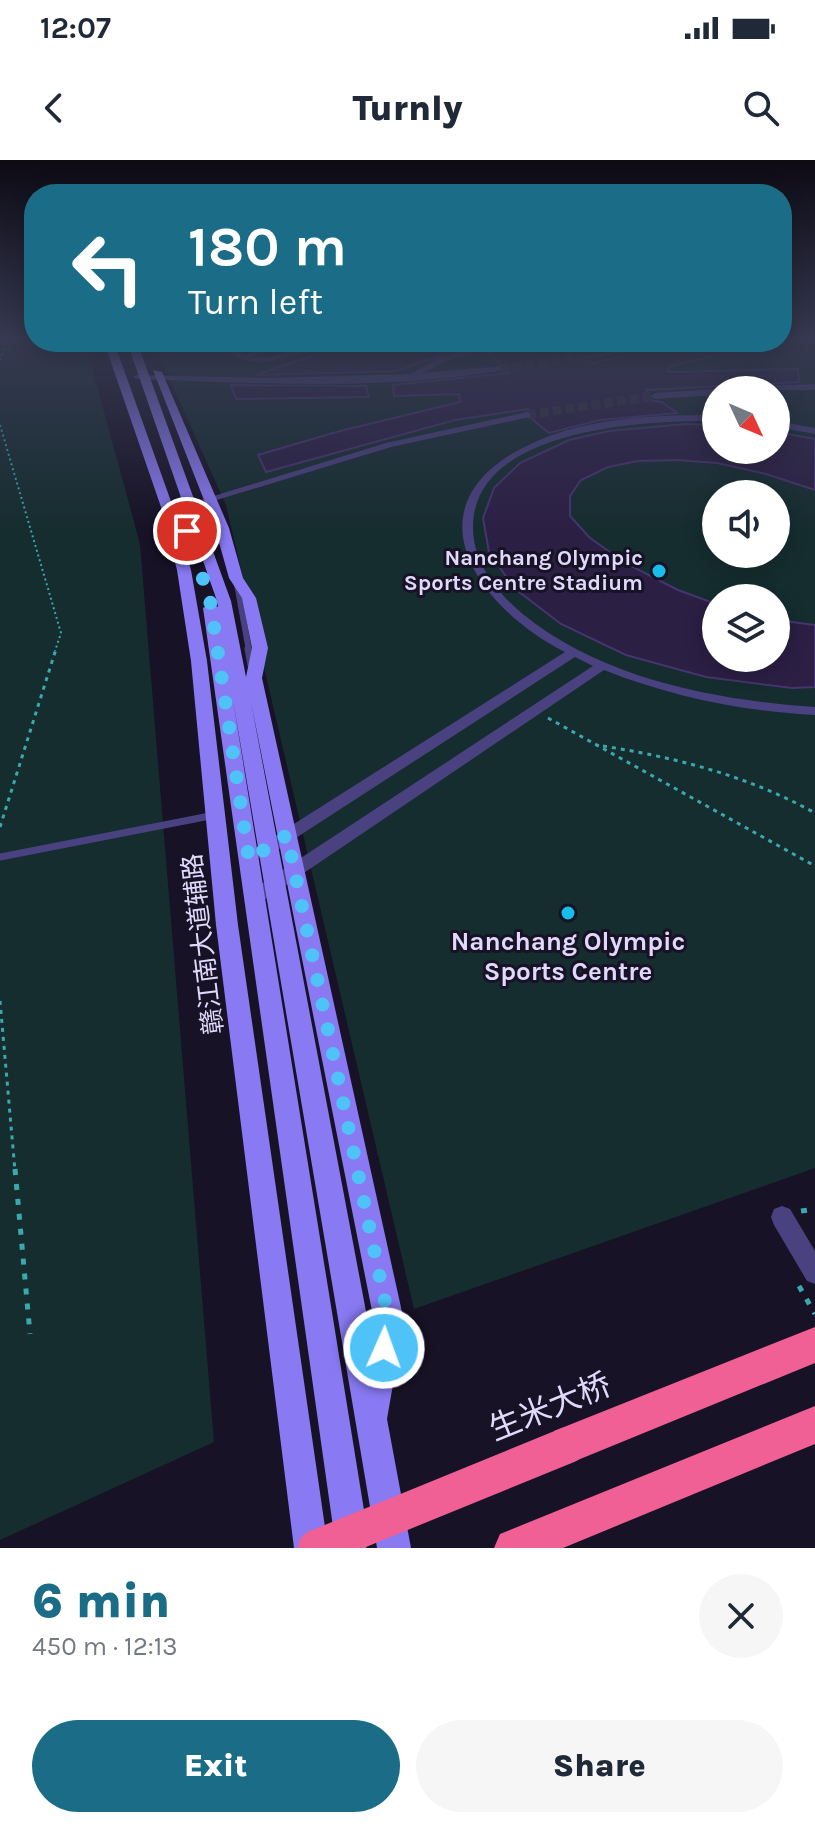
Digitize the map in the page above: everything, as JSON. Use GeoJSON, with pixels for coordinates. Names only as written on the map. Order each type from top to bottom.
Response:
{"type":"FeatureCollection","features":[{"type":"Feature","properties":{"kind":"highway","name":"生米大桥"},"geometry":{"type":"LineString","coordinates":[[314,1548],[815,1345]]}},
{"type":"Feature","properties":{"kind":"highway"},"geometry":{"type":"LineString","coordinates":[[514,1548],[815,1425]]}},
{"type":"Feature","properties":{"kind":"street","name":"赣江南大道辅路"},"geometry":{"type":"LineString","coordinates":[[130,403],[167,507],[184,570],[199,661],[227,925],[314,1548]]}},
{"type":"Feature","properties":{"kind":"street"},"geometry":{"type":"LineString","coordinates":[[157,403],[224,601],[394,1548]]}},
{"type":"Feature","properties":{"kind":"street"},"geometry":{"type":"LineString","coordinates":[[157,403],[194,505],[249,598],[260,648],[254,678],[389,1321],[371,1428]]}},
{"type":"Feature","properties":{"kind":"street"},"geometry":{"type":"LineString","coordinates":[[194,505],[259,482],[375,448],[527,415]]}},
{"type":"Feature","properties":{"kind":"street"},"geometry":{"type":"LineString","coordinates":[[702,418],[614,423],[553,438],[519,453],[491,473],[473,497],[466,525],[471,555],[490,588],[525,621],[602,666],[685,694],[777,710],[815,711]]}},
{"type":"Feature","properties":{"kind":"street"},"geometry":{"type":"LineString","coordinates":[[790,427],[815,431]]}},
{"type":"Feature","properties":{"kind":"street"},"geometry":{"type":"LineString","coordinates":[[194,505],[353,1548]]}},
{"type":"Feature","properties":{"kind":"street"},"geometry":{"type":"LineString","coordinates":[[249,860],[574,652]]}},
{"type":"Feature","properties":{"kind":"street"},"geometry":{"type":"LineString","coordinates":[[255,897],[602,666]]}},
{"type":"Feature","properties":{"kind":"street"},"geometry":{"type":"LineString","coordinates":[[782,1217],[815,1273]]}},
{"type":"Feature","properties":{"kind":"lane"},"geometry":{"type":"LineString","coordinates":[[0,857],[215,815]]}},
{"type":"Feature","properties":{"kind":"path"},"geometry":{"type":"LineString","coordinates":[[0,425],[61,633],[0,827]]}},
{"type":"Feature","properties":{"kind":"path"},"geometry":{"type":"LineString","coordinates":[[535,710],[815,866]]}},
{"type":"Feature","properties":{"kind":"path"},"geometry":{"type":"LineString","coordinates":[[598,745],[692,761],[727,771],[815,813]]}},
{"type":"Feature","properties":{"kind":"path"},"geometry":{"type":"LineString","coordinates":[[0,1001],[30,1334]]}},
{"type":"Feature","properties":{"kind":"green space"},"geometry":{"type":"Polygon","coordinates":[[[0,403],[102,403],[140,544],[214,1442],[0,1540],[0,403]]]}},
{"type":"Feature","properties":{"kind":"green space","name":"Nanchang Olympic Sports Centre"},"geometry":{"type":"Polygon","coordinates":[[[180,403],[702,403],[702,464],[790,464],[790,403],[815,403],[815,1168],[414,1309],[226,505],[180,403]]]}},
{"type":"Feature","properties":{"kind":"building"},"geometry":{"type":"Polygon","coordinates":[[[457,403],[663,403],[677,413],[600,420],[549,433],[532,419],[532,411],[528,409],[455,420],[266,472],[258,455],[457,403]]]}},
{"type":"Feature","properties":{"kind":"building"},"geometry":{"type":"Polygon","coordinates":[[[702,425],[702,462],[638,461],[608,467],[581,480],[570,496],[570,516],[590,538],[627,564],[702,599],[702,672],[790,672],[790,622],[815,625],[815,687],[792,688],[706,677],[626,655],[561,624],[514,588],[489,552],[483,518],[494,488],[520,463],[569,440],[609,431],[702,425]]]}},
{"type":"Feature","properties":{"kind":"building"},"geometry":{"type":"Polygon","coordinates":[[[790,435],[815,439],[815,490],[721,464],[790,464],[790,435]]]}},
{"type":"Feature","properties":{"kind":"tunnel"},"geometry":{"type":"LineString","coordinates":[[527,415],[609,403]]}},
{"type":"Feature","properties":{"kind":"place","name":"Nanchang Olympic Sports Centre Stadium"},"geometry":{"type":"Point","coordinates":[659,571]}},
{"type":"Feature","properties":{"kind":"place","name":"Nanchang Olympic Sports Centre"},"geometry":{"type":"Point","coordinates":[568,913]}},
{"type":"Feature","properties":{"kind":"route"},"geometry":{"type":"LineString","coordinates":[[187,531],[210,600],[249,860],[287,835],[389,1321],[384,1348]]}}]}
